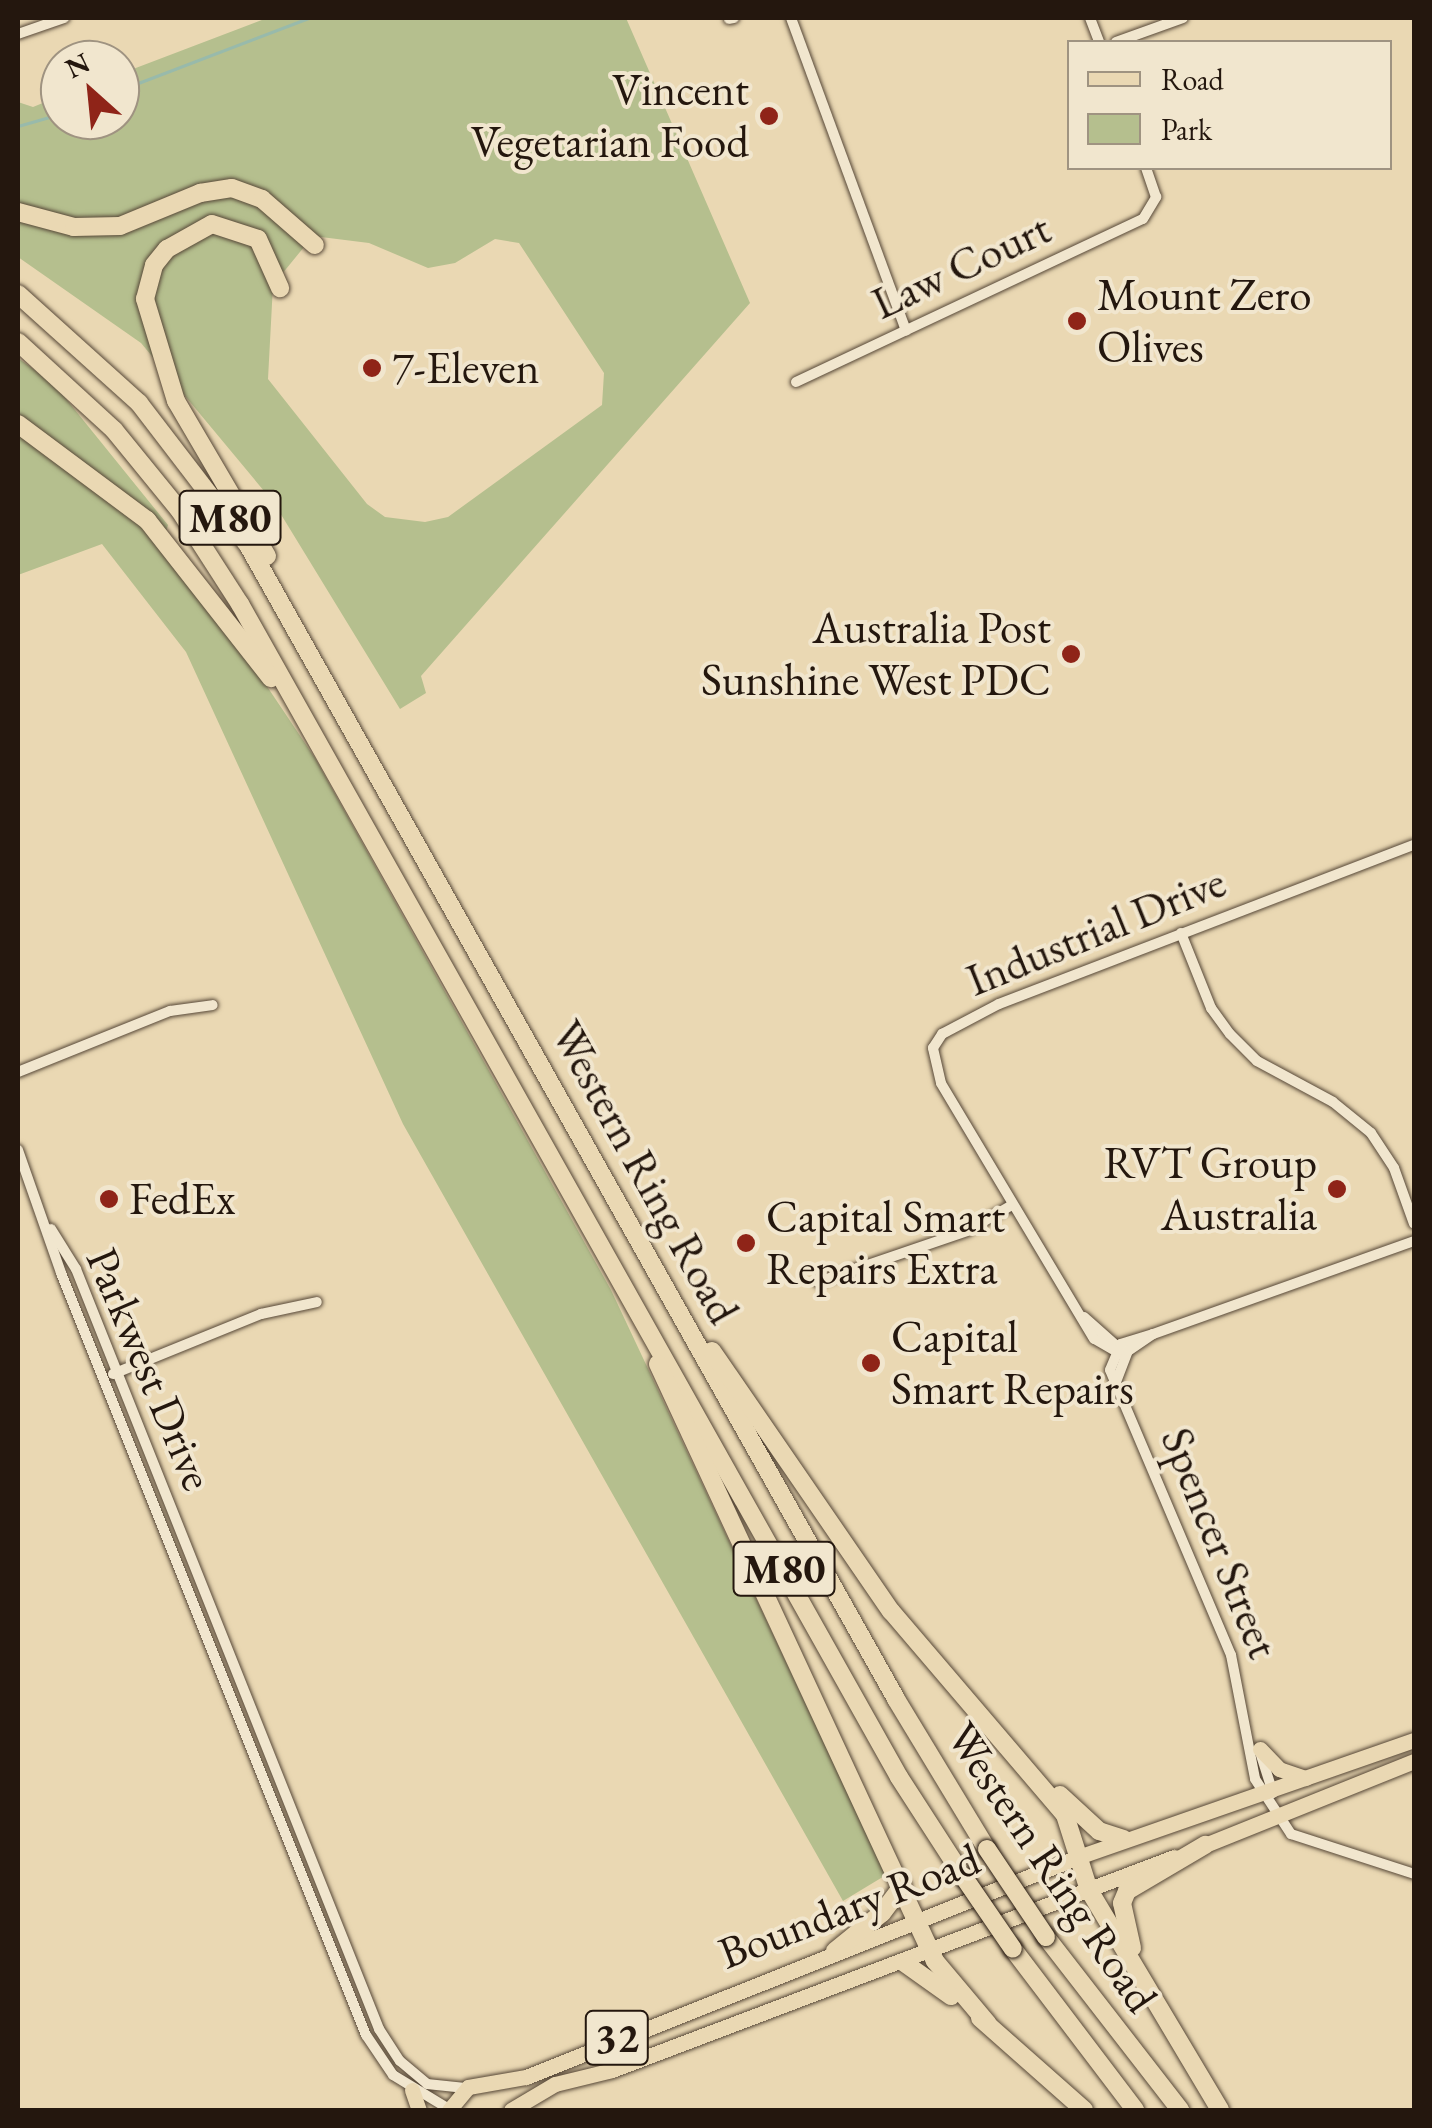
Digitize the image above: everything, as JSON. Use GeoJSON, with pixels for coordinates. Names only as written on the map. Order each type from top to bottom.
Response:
{"type":"FeatureCollection","features":[{"type":"Feature","properties":{"kind":"highway"},"geometry":{"type":"LineString","coordinates":[[18,212],[74,226],[120,226],[200,193],[232,188],[262,199],[315,246]]}},
{"type":"Feature","properties":{"kind":"highway"},"geometry":{"type":"LineString","coordinates":[[280,288],[258,239],[212,224],[180,238],[154,265],[147,319],[176,401],[244,513],[386,785]]}},
{"type":"Feature","properties":{"kind":"highway","name":"Western Ring Road"},"geometry":{"type":"LineString","coordinates":[[18,294],[114,378],[192,465],[278,594],[672,1298],[988,1848],[1046,1937],[1180,2110]]}},
{"type":"Feature","properties":{"kind":"highway","name":"Western Ring Road"},"geometry":{"type":"LineString","coordinates":[[18,342],[114,430],[180,511],[329,760],[899,1777],[1013,1949],[1135,2110]]}},
{"type":"Feature","properties":{"kind":"highway"},"geometry":{"type":"LineString","coordinates":[[18,424],[147,520],[206,588],[329,760]]}},
{"type":"Feature","properties":{"kind":"highway"},"geometry":{"type":"LineString","coordinates":[[611,1258],[786,1651],[902,1886],[930,1952],[946,1980],[988,2024],[1084,2110]]}},
{"type":"Feature","properties":{"kind":"highway"},"geometry":{"type":"LineString","coordinates":[[672,1298],[870,1582],[1064,1815],[1089,1890],[1220,2110]]}},
{"type":"Feature","properties":{"kind":"highway"},"geometry":{"type":"LineString","coordinates":[[976,1710],[1092,1825],[1124,1840]]}},
{"type":"Feature","properties":{"kind":"highway"},"geometry":{"type":"LineString","coordinates":[[1142,1976],[1123,1898],[1136,1882],[1206,1845]]}},
{"type":"Feature","properties":{"kind":"highway"},"geometry":{"type":"LineString","coordinates":[[835,1951],[882,1913],[902,1886]]}},
{"type":"Feature","properties":{"kind":"highway"},"geometry":{"type":"LineString","coordinates":[[902,1962],[988,2024]]}},
{"type":"Feature","properties":{"kind":"main road","name":"Boundary Road"},"geometry":{"type":"LineString","coordinates":[[482,2086],[526,2078],[916,1918],[1124,1840],[1414,1740]]}},
{"type":"Feature","properties":{"kind":"main road"},"geometry":{"type":"LineString","coordinates":[[1260,1749],[1279,1770],[1305,1778]]}},
{"type":"Feature","properties":{"kind":"main road","name":"Boundary Road"},"geometry":{"type":"LineString","coordinates":[[511,2110],[555,2084],[612,2070],[930,1952],[1414,1761]]}},
{"type":"Feature","properties":{"kind":"main road"},"geometry":{"type":"LineString","coordinates":[[530,2110],[555,2084]]}},
{"type":"Feature","properties":{"kind":"main road"},"geometry":{"type":"LineString","coordinates":[[482,2086],[502,2110]]}},
{"type":"Feature","properties":{"kind":"main road","name":"32"},"geometry":{"type":"LineString","coordinates":[[463,2088],[482,2086]]}},
{"type":"Feature","properties":{"kind":"main road"},"geometry":{"type":"LineString","coordinates":[[449,2110],[463,2088]]}},
{"type":"Feature","properties":{"kind":"main road"},"geometry":{"type":"LineString","coordinates":[[412,2090],[419,2110]]}},
{"type":"Feature","properties":{"kind":"street"},"geometry":{"type":"LineString","coordinates":[[18,34],[64,18]]}},
{"type":"Feature","properties":{"kind":"street"},"geometry":{"type":"LineString","coordinates":[[791,18],[906,330]]}},
{"type":"Feature","properties":{"kind":"street"},"geometry":{"type":"LineString","coordinates":[[1122,40],[1184,18]]}},
{"type":"Feature","properties":{"kind":"street","name":"Law Court"},"geometry":{"type":"LineString","coordinates":[[796,382],[1130,226],[1153,208],[1146,170]]}},
{"type":"Feature","properties":{"kind":"street","name":"Industrial Drive"},"geometry":{"type":"LineString","coordinates":[[1119,1352],[1094,1339],[1012,1205],[940,1083],[933,1048],[942,1034],[999,1004],[1414,844]]}},
{"type":"Feature","properties":{"kind":"street"},"geometry":{"type":"LineString","coordinates":[[1181,934],[1211,1008],[1230,1034],[1257,1061],[1333,1102],[1371,1134],[1394,1168],[1414,1224]]}},
{"type":"Feature","properties":{"kind":"street"},"geometry":{"type":"LineString","coordinates":[[18,1072],[170,1012],[213,1005]]}},
{"type":"Feature","properties":{"kind":"street"},"geometry":{"type":"LineString","coordinates":[[18,1150],[45,1220]]}},
{"type":"Feature","properties":{"kind":"street"},"geometry":{"type":"LineString","coordinates":[[818,1282],[967,1230],[1012,1205]]}},
{"type":"Feature","properties":{"kind":"street","name":"Parkwest Drive"},"geometry":{"type":"LineString","coordinates":[[45,1220],[76,1268],[326,1896],[394,2054],[437,2089],[463,2088]]}},
{"type":"Feature","properties":{"kind":"street","name":"Parkwest Drive"},"geometry":{"type":"LineString","coordinates":[[45,1220],[103,1378],[375,2052],[412,2090],[449,2110]]}},
{"type":"Feature","properties":{"kind":"street"},"geometry":{"type":"LineString","coordinates":[[1119,1352],[1153,1334],[1414,1240]]}},
{"type":"Feature","properties":{"kind":"street"},"geometry":{"type":"LineString","coordinates":[[103,1378],[261,1314],[317,1302]]}},
{"type":"Feature","properties":{"kind":"street","name":"Spencer Street"},"geometry":{"type":"LineString","coordinates":[[1119,1352],[1116,1383],[1225,1638],[1267,1791]]}},
{"type":"Feature","properties":{"kind":"street","name":"Spencer Street"},"geometry":{"type":"LineString","coordinates":[[1251,1732],[1260,1749],[1267,1791]]}},
{"type":"Feature","properties":{"kind":"street"},"geometry":{"type":"LineString","coordinates":[[1267,1791],[1277,1813],[1298,1838],[1414,1874]]}},
{"type":"Feature","properties":{"kind":"street"},"geometry":{"type":"LineString","coordinates":[[313,1901],[326,1896]]}},
{"type":"Feature","properties":{"kind":"green space"},"geometry":{"type":"Polygon","coordinates":[[[267,18],[626,18],[750,303],[421,676],[426,693],[400,709],[274,503],[141,343],[18,257],[18,102],[33,107],[40,104],[40,140],[140,140],[140,66],[267,18]],[[313,236],[273,285],[268,379],[367,504],[385,517],[425,522],[448,517],[602,405],[604,373],[519,243],[495,239],[455,263],[428,268],[369,243],[313,236]]]}},
{"type":"Feature","properties":{"kind":"green space"},"geometry":{"type":"Polygon","coordinates":[[[18,358],[54,384],[168,525],[161,549],[244,652],[315,758],[611,1290],[886,1875],[843,1901],[403,1124],[186,652],[102,544],[18,575],[18,358]]]}},
{"type":"Feature","properties":{"kind":"waterway"},"geometry":{"type":"LineString","coordinates":[[140,82],[309,18]]}},
{"type":"Feature","properties":{"kind":"waterway"},"geometry":{"type":"LineString","coordinates":[[18,126],[40,120]]}},
{"type":"Feature","properties":{"kind":"place","name":"Vincent Vegetarian Food"},"geometry":{"type":"Point","coordinates":[769,116]}},
{"type":"Feature","properties":{"kind":"place","name":"Mount Zero Olives"},"geometry":{"type":"Point","coordinates":[1077,321]}},
{"type":"Feature","properties":{"kind":"place","name":"7-Eleven"},"geometry":{"type":"Point","coordinates":[372,368]}},
{"type":"Feature","properties":{"kind":"place","name":"Australia Post Sunshine West PDC"},"geometry":{"type":"Point","coordinates":[1071,654]}},
{"type":"Feature","properties":{"kind":"place","name":"RVT Group Australia"},"geometry":{"type":"Point","coordinates":[1337,1189]}},
{"type":"Feature","properties":{"kind":"place","name":"FedEx"},"geometry":{"type":"Point","coordinates":[109,1199]}},
{"type":"Feature","properties":{"kind":"place","name":"Capital Smart Repairs Extra"},"geometry":{"type":"Point","coordinates":[746,1243]}},
{"type":"Feature","properties":{"kind":"place","name":"Capital Smart Repairs"},"geometry":{"type":"Point","coordinates":[871,1363]}}]}
